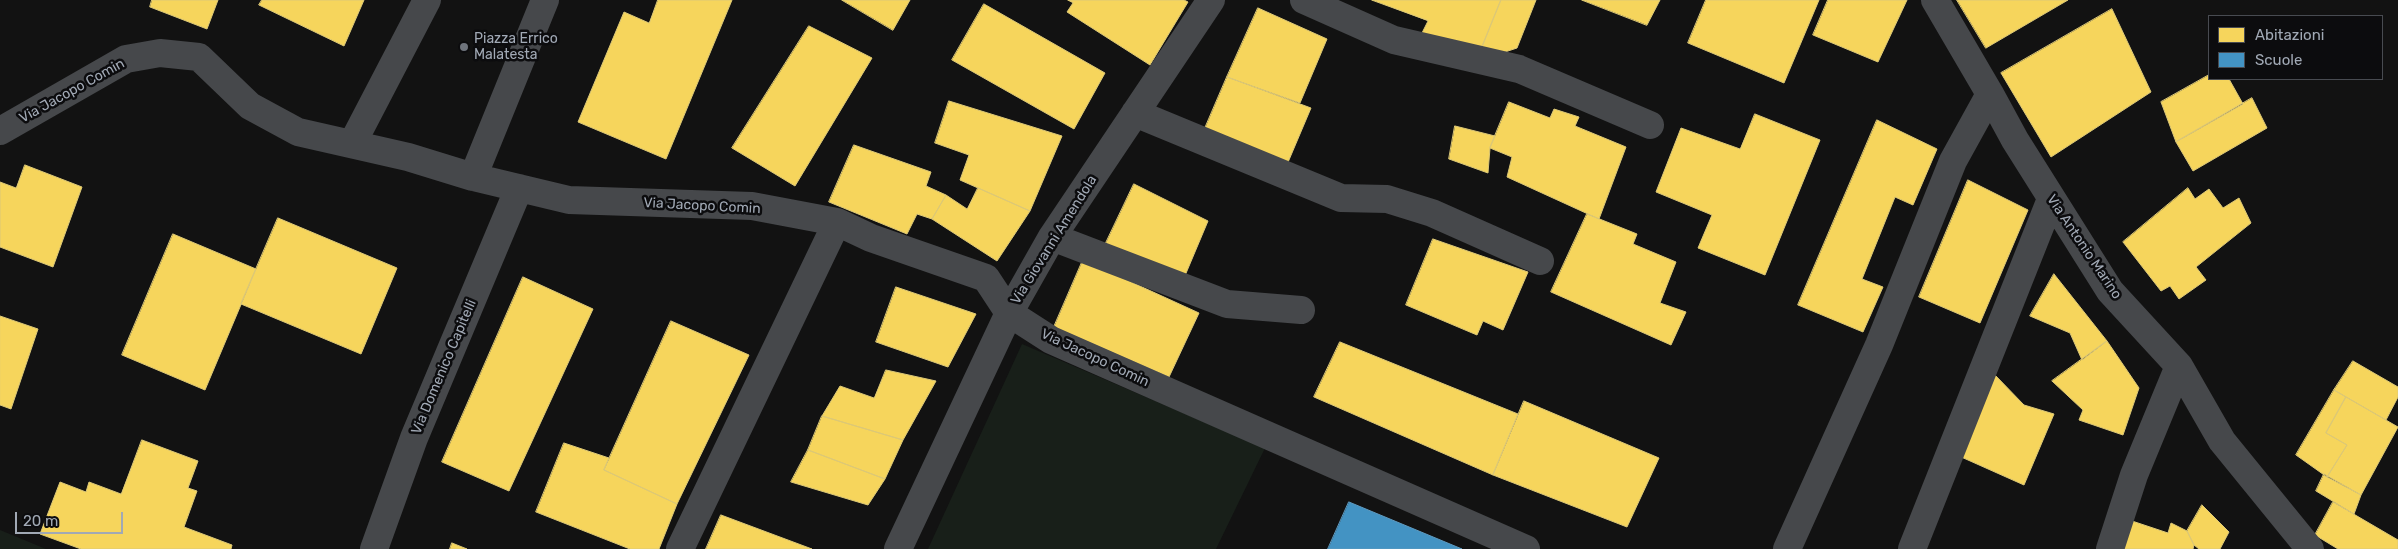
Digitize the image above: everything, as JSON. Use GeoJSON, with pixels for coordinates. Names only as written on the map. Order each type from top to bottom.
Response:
{"type":"FeatureCollection","features":[{"type":"Feature","properties":{"kind":"street"},"geometry":{"type":"LineString","coordinates":[[352,144],[427,0]]}},
{"type":"Feature","properties":{"kind":"street"},"geometry":{"type":"LineString","coordinates":[[473,178],[545,0]]}},
{"type":"Feature","properties":{"kind":"street","name":"Via Giovanni Amendola"},"geometry":{"type":"LineString","coordinates":[[898,549],[1009,313],[1052,237],[1211,0]]}},
{"type":"Feature","properties":{"kind":"street"},"geometry":{"type":"LineString","coordinates":[[1304,0],[1394,40],[1519,69],[1650,125]]}},
{"type":"Feature","properties":{"kind":"street","name":"Via Antonio Marino"},"geometry":{"type":"LineString","coordinates":[[1934,0],[2051,200],[2110,291],[2180,366],[2222,441],[2310,549]]}},
{"type":"Feature","properties":{"kind":"street","name":"Via Jacopo Comin"},"geometry":{"type":"LineString","coordinates":[[0,131],[126,59],[160,53],[199,57],[250,106],[298,132],[408,157],[473,178],[569,200],[752,206],[837,222],[871,238],[986,278],[1009,313],[1051,340],[1526,549]]}},
{"type":"Feature","properties":{"kind":"street"},"geometry":{"type":"LineString","coordinates":[[1787,549],[1879,345],[1953,161],[1990,94]]}},
{"type":"Feature","properties":{"kind":"street"},"geometry":{"type":"LineString","coordinates":[[1135,113],[1341,198],[1387,199],[1423,210],[1540,261]]}},
{"type":"Feature","properties":{"kind":"street","name":"Via Domenico Capitelli"},"geometry":{"type":"LineString","coordinates":[[374,549],[414,438],[519,188]]}},
{"type":"Feature","properties":{"kind":"street"},"geometry":{"type":"LineString","coordinates":[[1912,549],[2051,200]]}},
{"type":"Feature","properties":{"kind":"street"},"geometry":{"type":"LineString","coordinates":[[680,549],[837,222]]}},
{"type":"Feature","properties":{"kind":"street"},"geometry":{"type":"LineString","coordinates":[[1052,237],[1227,304],[1302,310]]}},
{"type":"Feature","properties":{"kind":"street"},"geometry":{"type":"LineString","coordinates":[[2110,549],[2134,475],[2180,366]]}},
{"type":"Feature","properties":{"kind":"shaded area"},"geometry":{"type":"Polygon","coordinates":[[[1022,344],[1265,448],[1216,549],[928,549],[1022,344]]]}},
{"type":"Feature","properties":{"kind":"shaded area"},"geometry":{"type":"Polygon","coordinates":[[[0,530],[46,549],[0,549],[0,530]]]}},
{"type":"Feature","properties":{"kind":"building: Abitazioni"},"geometry":{"type":"Polygon","coordinates":[[[152,0],[218,0],[207,29],[150,7],[152,0]]]}},
{"type":"Feature","properties":{"kind":"building: Abitazioni"},"geometry":{"type":"Polygon","coordinates":[[[262,0],[364,0],[344,46],[259,5],[262,0]]]}},
{"type":"Feature","properties":{"kind":"building: Abitazioni"},"geometry":{"type":"Polygon","coordinates":[[[658,0],[732,0],[666,159],[578,122],[624,12],[649,23],[658,0]]]}},
{"type":"Feature","properties":{"kind":"building: Abitazioni"},"geometry":{"type":"Polygon","coordinates":[[[842,0],[910,0],[893,30],[842,0]]]}},
{"type":"Feature","properties":{"kind":"building: Abitazioni"},"geometry":{"type":"Polygon","coordinates":[[[1068,0],[1184,0],[1188,2],[1150,65],[1067,12],[1073,3],[1068,0]]]}},
{"type":"Feature","properties":{"kind":"building: Abitazioni"},"geometry":{"type":"Polygon","coordinates":[[[1372,0],[1501,0],[1478,57],[1422,33],[1428,21],[1372,0]]]}},
{"type":"Feature","properties":{"kind":"building: Abitazioni"},"geometry":{"type":"Polygon","coordinates":[[[1501,0],[1536,0],[1517,48],[1493,56],[1478,57],[1501,0]]]}},
{"type":"Feature","properties":{"kind":"building: Abitazioni"},"geometry":{"type":"Polygon","coordinates":[[[1582,0],[1660,0],[1647,25],[1582,0]]]}},
{"type":"Feature","properties":{"kind":"building: Abitazioni"},"geometry":{"type":"Polygon","coordinates":[[[1706,0],[1819,0],[1784,83],[1688,43],[1706,0]]]}},
{"type":"Feature","properties":{"kind":"building: Abitazioni"},"geometry":{"type":"Polygon","coordinates":[[[1828,0],[1907,0],[1878,62],[1813,35],[1828,0]]]}},
{"type":"Feature","properties":{"kind":"building: Abitazioni"},"geometry":{"type":"Polygon","coordinates":[[[1957,0],[2068,0],[1986,48],[1957,0]]]}},
{"type":"Feature","properties":{"kind":"building: Abitazioni"},"geometry":{"type":"Polygon","coordinates":[[[984,4],[1105,73],[1074,129],[952,60],[984,4]]]}},
{"type":"Feature","properties":{"kind":"building: Abitazioni"},"geometry":{"type":"Polygon","coordinates":[[[1258,8],[1327,39],[1300,103],[1227,77],[1258,8]]]}},
{"type":"Feature","properties":{"kind":"building: Abitazioni"},"geometry":{"type":"Polygon","coordinates":[[[2112,9],[2151,92],[2051,157],[2001,73],[2112,9]]]}},
{"type":"Feature","properties":{"kind":"building: Abitazioni"},"geometry":{"type":"Polygon","coordinates":[[[809,26],[872,58],[795,186],[732,148],[809,26]]]}},
{"type":"Feature","properties":{"kind":"building: Abitazioni"},"geometry":{"type":"Polygon","coordinates":[[[2208,76],[2208,80],[2230,80],[2243,104],[2176,142],[2161,102],[2208,76]]]}},
{"type":"Feature","properties":{"kind":"building: Abitazioni"},"geometry":{"type":"Polygon","coordinates":[[[1227,77],[1311,108],[1286,167],[1203,133],[1227,77]]]}},
{"type":"Feature","properties":{"kind":"building: Abitazioni"},"geometry":{"type":"Polygon","coordinates":[[[2252,98],[2267,128],[2193,171],[2176,142],[2252,98]]]}},
{"type":"Feature","properties":{"kind":"building: Abitazioni"},"geometry":{"type":"Polygon","coordinates":[[[949,101],[1062,136],[1030,211],[960,180],[969,155],[935,143],[949,101]]]}},
{"type":"Feature","properties":{"kind":"building: Abitazioni"},"geometry":{"type":"Polygon","coordinates":[[[1509,102],[1550,118],[1554,109],[1579,117],[1575,126],[1626,147],[1599,219],[1507,177],[1512,157],[1490,148],[1509,102]]]}},
{"type":"Feature","properties":{"kind":"building: Abitazioni"},"geometry":{"type":"Polygon","coordinates":[[[1755,114],[1820,140],[1765,275],[1698,248],[1712,215],[1656,192],[1681,128],[1740,149],[1755,114]]]}},
{"type":"Feature","properties":{"kind":"building: Abitazioni"},"geometry":{"type":"Polygon","coordinates":[[[1877,120],[1937,149],[1913,205],[1895,197],[1862,279],[1883,287],[1863,332],[1798,305],[1877,120]]]}},
{"type":"Feature","properties":{"kind":"building: Abitazioni"},"geometry":{"type":"Polygon","coordinates":[[[1455,126],[1495,136],[1490,148],[1488,173],[1449,159],[1455,126]]]}},
{"type":"Feature","properties":{"kind":"building: Abitazioni"},"geometry":{"type":"Polygon","coordinates":[[[854,145],[931,172],[926,186],[946,195],[932,219],[917,214],[907,234],[829,202],[854,145]]]}},
{"type":"Feature","properties":{"kind":"building: Abitazioni"},"geometry":{"type":"Polygon","coordinates":[[[25,165],[82,187],[53,267],[0,247],[0,182],[16,188],[25,165]]]}},
{"type":"Feature","properties":{"kind":"building: Abitazioni"},"geometry":{"type":"Polygon","coordinates":[[[1968,180],[2028,210],[1980,323],[1919,297],[1968,180]]]}},
{"type":"Feature","properties":{"kind":"building: Abitazioni"},"geometry":{"type":"Polygon","coordinates":[[[1134,184],[1208,221],[1184,278],[1105,245],[1134,184]]]}},
{"type":"Feature","properties":{"kind":"building: Abitazioni"},"geometry":{"type":"Polygon","coordinates":[[[978,188],[1030,211],[997,261],[932,219],[946,195],[967,209],[978,188]]]}},
{"type":"Feature","properties":{"kind":"building: Abitazioni"},"geometry":{"type":"Polygon","coordinates":[[[2188,188],[2195,199],[2209,189],[2223,208],[2239,198],[2251,223],[2196,267],[2206,280],[2179,299],[2170,286],[2161,291],[2123,242],[2188,188]]]}},
{"type":"Feature","properties":{"kind":"building: Abitazioni"},"geometry":{"type":"Polygon","coordinates":[[[1587,214],[1637,234],[1633,244],[1676,262],[1660,303],[1686,312],[1671,345],[1551,292],[1587,214]]]}},
{"type":"Feature","properties":{"kind":"building: Abitazioni"},"geometry":{"type":"Polygon","coordinates":[[[278,218],[397,268],[361,354],[241,304],[278,218]]]}},
{"type":"Feature","properties":{"kind":"building: Abitazioni"},"geometry":{"type":"Polygon","coordinates":[[[173,234],[256,269],[205,390],[122,355],[173,234]]]}},
{"type":"Feature","properties":{"kind":"building: Abitazioni"},"geometry":{"type":"Polygon","coordinates":[[[1433,239],[1528,272],[1503,330],[1483,321],[1477,335],[1406,305],[1433,239]]]}},
{"type":"Feature","properties":{"kind":"building: Abitazioni"},"geometry":{"type":"Polygon","coordinates":[[[1083,260],[1199,313],[1169,377],[1054,327],[1083,260]]]}},
{"type":"Feature","properties":{"kind":"building: Abitazioni"},"geometry":{"type":"Polygon","coordinates":[[[2054,274],[2107,341],[2082,360],[2070,333],[2030,316],[2054,274]]]}},
{"type":"Feature","properties":{"kind":"building: Abitazioni"},"geometry":{"type":"Polygon","coordinates":[[[523,277],[593,309],[509,491],[442,462],[523,277]]]}},
{"type":"Feature","properties":{"kind":"building: Abitazioni"},"geometry":{"type":"Polygon","coordinates":[[[896,287],[976,314],[948,367],[876,342],[896,287]]]}},
{"type":"Feature","properties":{"kind":"building: Abitazioni"},"geometry":{"type":"Polygon","coordinates":[[[0,316],[38,329],[11,409],[0,405],[0,316]]]}},
{"type":"Feature","properties":{"kind":"building: Abitazioni"},"geometry":{"type":"Polygon","coordinates":[[[671,321],[749,355],[677,504],[604,470],[671,321]]]}},
{"type":"Feature","properties":{"kind":"building: Abitazioni"},"geometry":{"type":"Polygon","coordinates":[[[2107,341],[2139,388],[2123,435],[2079,420],[2083,410],[2052,381],[2107,341]]]}},
{"type":"Feature","properties":{"kind":"building: Abitazioni"},"geometry":{"type":"Polygon","coordinates":[[[1340,342],[1518,414],[1493,475],[1314,397],[1340,342]]]}},
{"type":"Feature","properties":{"kind":"building: Abitazioni"},"geometry":{"type":"Polygon","coordinates":[[[2353,361],[2398,387],[2398,397],[2386,420],[2334,390],[2353,361]]]}},
{"type":"Feature","properties":{"kind":"building: Abitazioni"},"geometry":{"type":"Polygon","coordinates":[[[886,370],[936,381],[903,440],[822,416],[840,386],[874,398],[886,370]]]}},
{"type":"Feature","properties":{"kind":"building: Abitazioni"},"geometry":{"type":"Polygon","coordinates":[[[1995,375],[2024,405],[2054,414],[2024,485],[1959,456],[1995,375]]]}},
{"type":"Feature","properties":{"kind":"building: Abitazioni"},"geometry":{"type":"Polygon","coordinates":[[[2334,390],[2346,397],[2326,433],[2347,445],[2327,477],[2296,455],[2334,390]]]}},
{"type":"Feature","properties":{"kind":"building: Abitazioni"},"geometry":{"type":"Polygon","coordinates":[[[2346,397],[2398,427],[2361,495],[2327,477],[2347,445],[2326,433],[2346,397]]]}},
{"type":"Feature","properties":{"kind":"building: Abitazioni"},"geometry":{"type":"Polygon","coordinates":[[[1524,401],[1659,458],[1627,527],[1493,475],[1524,401]]]}},
{"type":"Feature","properties":{"kind":"building: Abitazioni"},"geometry":{"type":"Polygon","coordinates":[[[822,416],[903,440],[885,479],[808,450],[822,416]]]}},
{"type":"Feature","properties":{"kind":"building: Abitazioni"},"geometry":{"type":"Polygon","coordinates":[[[142,440],[198,461],[188,488],[197,491],[184,527],[232,545],[231,549],[81,549],[40,534],[60,482],[86,492],[89,482],[121,494],[142,440]]]}},
{"type":"Feature","properties":{"kind":"building: Abitazioni"},"geometry":{"type":"Polygon","coordinates":[[[564,443],[609,458],[604,470],[677,504],[659,549],[630,549],[536,512],[564,443]]]}},
{"type":"Feature","properties":{"kind":"building: Abitazioni"},"geometry":{"type":"Polygon","coordinates":[[[808,450],[885,479],[868,505],[791,482],[808,450]]]}},
{"type":"Feature","properties":{"kind":"building: Abitazioni"},"geometry":{"type":"Polygon","coordinates":[[[2324,474],[2361,495],[2354,514],[2316,491],[2324,474]]]}},
{"type":"Feature","properties":{"kind":"building: Abitazioni"},"geometry":{"type":"Polygon","coordinates":[[[2333,502],[2398,540],[2398,549],[2338,549],[2315,535],[2333,502]]]}},
{"type":"Feature","properties":{"kind":"building: Abitazioni"},"geometry":{"type":"Polygon","coordinates":[[[2202,505],[2229,532],[2220,549],[2199,549],[2194,545],[2187,531],[2202,505]]]}},
{"type":"Feature","properties":{"kind":"building: Abitazioni"},"geometry":{"type":"Polygon","coordinates":[[[721,515],[812,549],[706,549],[721,515]]]}},
{"type":"Feature","properties":{"kind":"building: Abitazioni"},"geometry":{"type":"Polygon","coordinates":[[[2129,520],[2168,533],[2171,523],[2187,531],[2194,545],[2193,549],[2121,549],[2129,520]]]}},
{"type":"Feature","properties":{"kind":"building: Abitazioni"},"geometry":{"type":"Polygon","coordinates":[[[452,543],[467,549],[450,549],[452,543]]]}},
{"type":"Feature","properties":{"kind":"building: Scuole"},"geometry":{"type":"Polygon","coordinates":[[[1349,502],[1462,549],[1328,549],[1349,502]]]}},
{"type":"Feature","properties":{"kind":"place","name":"Piazza Errico Malatesta"},"geometry":{"type":"Point","coordinates":[464,47]}}]}
